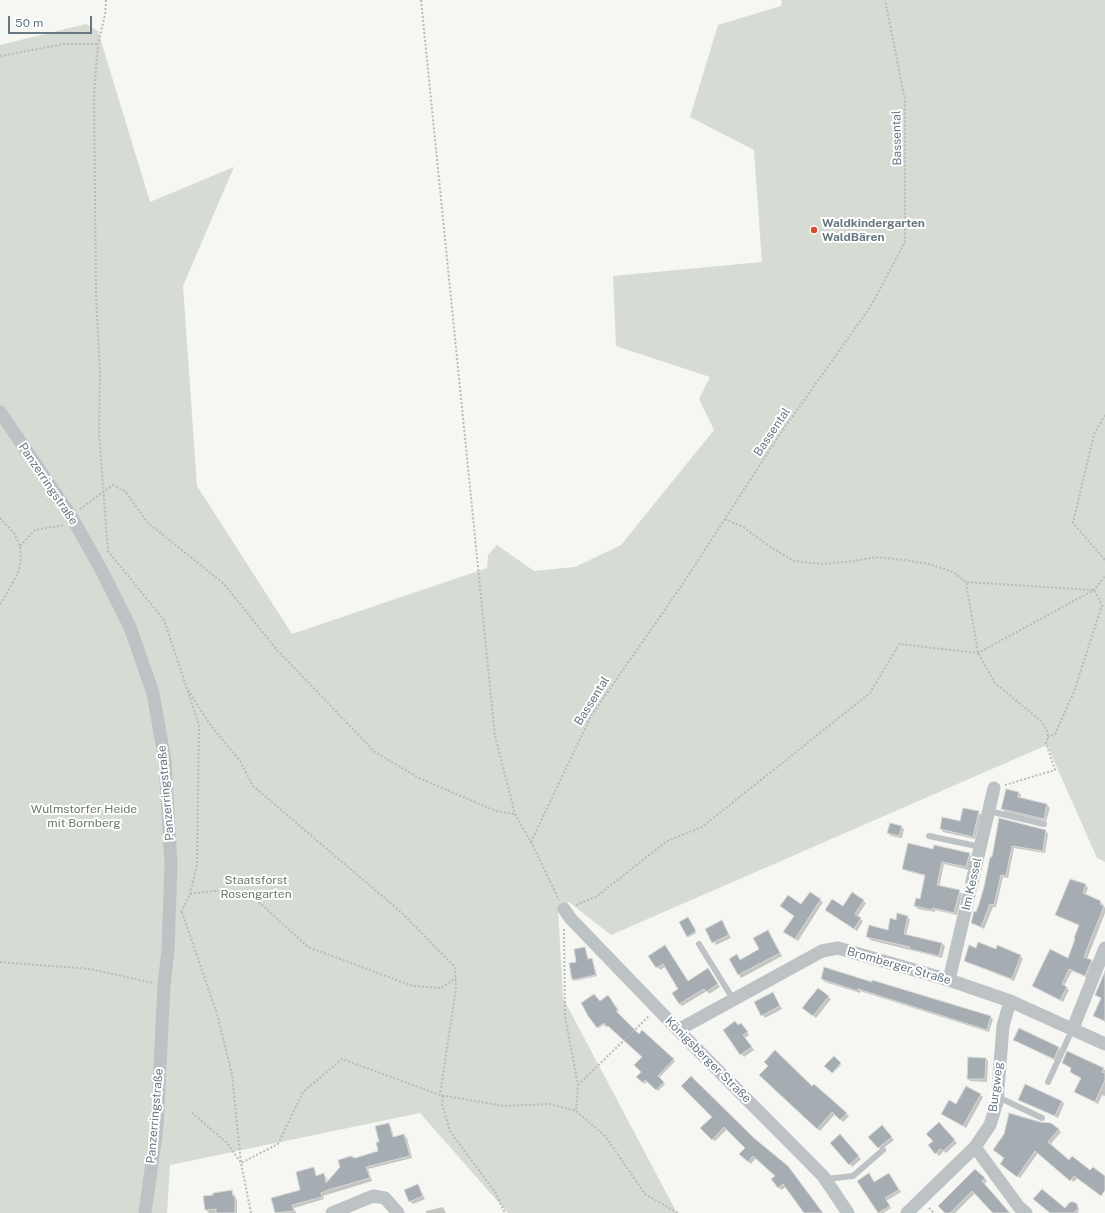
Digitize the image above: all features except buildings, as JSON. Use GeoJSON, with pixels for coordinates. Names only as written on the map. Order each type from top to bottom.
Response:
{"type":"FeatureCollection","features":[{"type":"Feature","properties":{"kind":"street","name":"Panzerringstraße"},"geometry":{"type":"LineString","coordinates":[[0,412],[74,521],[102,571],[130,627],[154,693],[165,761],[171,864],[176,913],[164,985],[157,1127],[145,1213]]}},
{"type":"Feature","properties":{"kind":"street","name":"Im Kessel"},"geometry":{"type":"LineString","coordinates":[[949,980],[994,788]]}},
{"type":"Feature","properties":{"kind":"street","name":"Königsberger Straße"},"geometry":{"type":"LineString","coordinates":[[564,909],[571,919],[678,1030],[826,1179],[848,1213]]}},
{"type":"Feature","properties":{"kind":"street","name":"Bromberger Straße"},"geometry":{"type":"LineString","coordinates":[[678,1030],[822,951],[838,948],[949,980],[1010,1001],[1073,1028],[1105,1044]]}},
{"type":"Feature","properties":{"kind":"street"},"geometry":{"type":"LineString","coordinates":[[1073,1028],[1105,948]]}},
{"type":"Feature","properties":{"kind":"street","name":"Burgweg"},"geometry":{"type":"LineString","coordinates":[[907,1213],[975,1146],[990,1125],[998,1097],[1003,1026],[1010,1001]]}},
{"type":"Feature","properties":{"kind":"street"},"geometry":{"type":"LineString","coordinates":[[975,1146],[1019,1207],[1026,1213]]}},
{"type":"Feature","properties":{"kind":"street"},"geometry":{"type":"LineString","coordinates":[[332,1213],[373,1196],[385,1198],[398,1213]]}},
{"type":"Feature","properties":{"kind":"lane"},"geometry":{"type":"LineString","coordinates":[[989,811],[1044,824]]}},
{"type":"Feature","properties":{"kind":"lane"},"geometry":{"type":"LineString","coordinates":[[929,836],[980,847]]}},
{"type":"Feature","properties":{"kind":"lane"},"geometry":{"type":"LineString","coordinates":[[699,944],[733,1000]]}},
{"type":"Feature","properties":{"kind":"lane"},"geometry":{"type":"LineString","coordinates":[[1048,1082],[1073,1028]]}},
{"type":"Feature","properties":{"kind":"lane"},"geometry":{"type":"LineString","coordinates":[[998,1097],[1042,1118]]}},
{"type":"Feature","properties":{"kind":"lane"},"geometry":{"type":"LineString","coordinates":[[826,1179],[852,1176],[883,1150]]}},
{"type":"Feature","properties":{"kind":"path"},"geometry":{"type":"LineString","coordinates":[[106,0],[106,15],[98,44],[94,94],[96,295],[100,373],[99,434],[108,551],[164,620],[199,725],[197,866],[190,894],[176,913],[217,1014],[232,1074],[241,1163],[251,1213]]}},
{"type":"Feature","properties":{"kind":"path"},"geometry":{"type":"LineString","coordinates":[[421,0],[495,736],[515,814],[531,842],[547,878],[564,909],[565,1016],[578,1085],[576,1111]]}},
{"type":"Feature","properties":{"kind":"path","name":"Bassental"},"geometry":{"type":"LineString","coordinates":[[531,842],[591,716],[682,585],[780,434],[871,306],[905,242],[905,100],[885,0]]}},
{"type":"Feature","properties":{"kind":"path"},"geometry":{"type":"LineString","coordinates":[[0,56],[64,44],[98,44]]}},
{"type":"Feature","properties":{"kind":"path"},"geometry":{"type":"LineString","coordinates":[[1105,415],[1094,434],[1073,523],[1105,560]]}},
{"type":"Feature","properties":{"kind":"path"},"geometry":{"type":"LineString","coordinates":[[20,546],[34,530],[74,521],[103,491],[113,485],[125,491],[147,522],[224,584],[278,651],[375,752],[419,778],[496,812],[515,814]]}},
{"type":"Feature","properties":{"kind":"path"},"geometry":{"type":"LineString","coordinates":[[0,518],[14,533],[20,546],[21,559],[18,572],[0,605]]}},
{"type":"Feature","properties":{"kind":"path"},"geometry":{"type":"LineString","coordinates":[[725,518],[743,527],[769,546],[794,561],[822,564],[876,557],[904,560],[935,566],[953,572],[966,582],[1094,590]]}},
{"type":"Feature","properties":{"kind":"path"},"geometry":{"type":"LineString","coordinates":[[564,909],[596,897],[667,841],[702,827],[870,693],[899,644],[978,653],[1094,590],[1105,576]]}},
{"type":"Feature","properties":{"kind":"path"},"geometry":{"type":"LineString","coordinates":[[966,582],[978,653],[995,684],[1041,721],[1048,737],[1046,743],[1055,770],[994,788]]}},
{"type":"Feature","properties":{"kind":"path"},"geometry":{"type":"LineString","coordinates":[[1048,737],[1055,734],[1074,692],[1102,605],[1094,590]]}},
{"type":"Feature","properties":{"kind":"path"},"geometry":{"type":"LineString","coordinates":[[185,686],[209,723],[240,761],[253,786],[401,912],[455,967],[456,988],[441,1095],[442,1104],[450,1131],[495,1192],[505,1213]]}},
{"type":"Feature","properties":{"kind":"path"},"geometry":{"type":"LineString","coordinates":[[190,894],[215,890],[250,894],[308,947],[413,986],[441,988],[456,978]]}},
{"type":"Feature","properties":{"kind":"path"},"geometry":{"type":"LineString","coordinates":[[0,962],[90,969],[164,985]]}},
{"type":"Feature","properties":{"kind":"path"},"geometry":{"type":"LineString","coordinates":[[578,1085],[657,1008]]}},
{"type":"Feature","properties":{"kind":"path"},"geometry":{"type":"LineString","coordinates":[[241,1163],[278,1144],[303,1092],[342,1059],[441,1095],[504,1106],[550,1104],[576,1111],[605,1136],[645,1194],[678,1213]]}},
{"type":"Feature","properties":{"kind":"path"},"geometry":{"type":"LineString","coordinates":[[190,1111],[227,1143],[241,1163]]}},
{"type":"Feature","properties":{"kind":"green space","name":"Staatsforst Rosengarten"},"geometry":{"type":"Polygon","coordinates":[[[782,0],[1105,0],[1105,862],[1097,858],[1047,745],[611,935],[569,902],[558,908],[563,998],[677,1213],[508,1213],[420,1113],[170,1165],[167,1213],[0,1213],[0,45],[86,24],[98,31],[150,202],[234,167],[183,286],[197,486],[292,634],[487,568],[488,555],[497,545],[534,571],[575,567],[621,545],[714,430],[699,399],[710,377],[616,346],[613,276],[762,262],[754,150],[690,117],[718,25],[781,6],[782,0]]]}},
{"type":"Feature","properties":{"kind":"place","name":"Waldkindergarten WaldBären"},"geometry":{"type":"Point","coordinates":[814,230]}},
{"type":"Feature","properties":{"kind":"park label","name":"Wulmstorfer Heide mit Bornberg"},"geometry":{"type":"Point","coordinates":[84,816]}}]}
